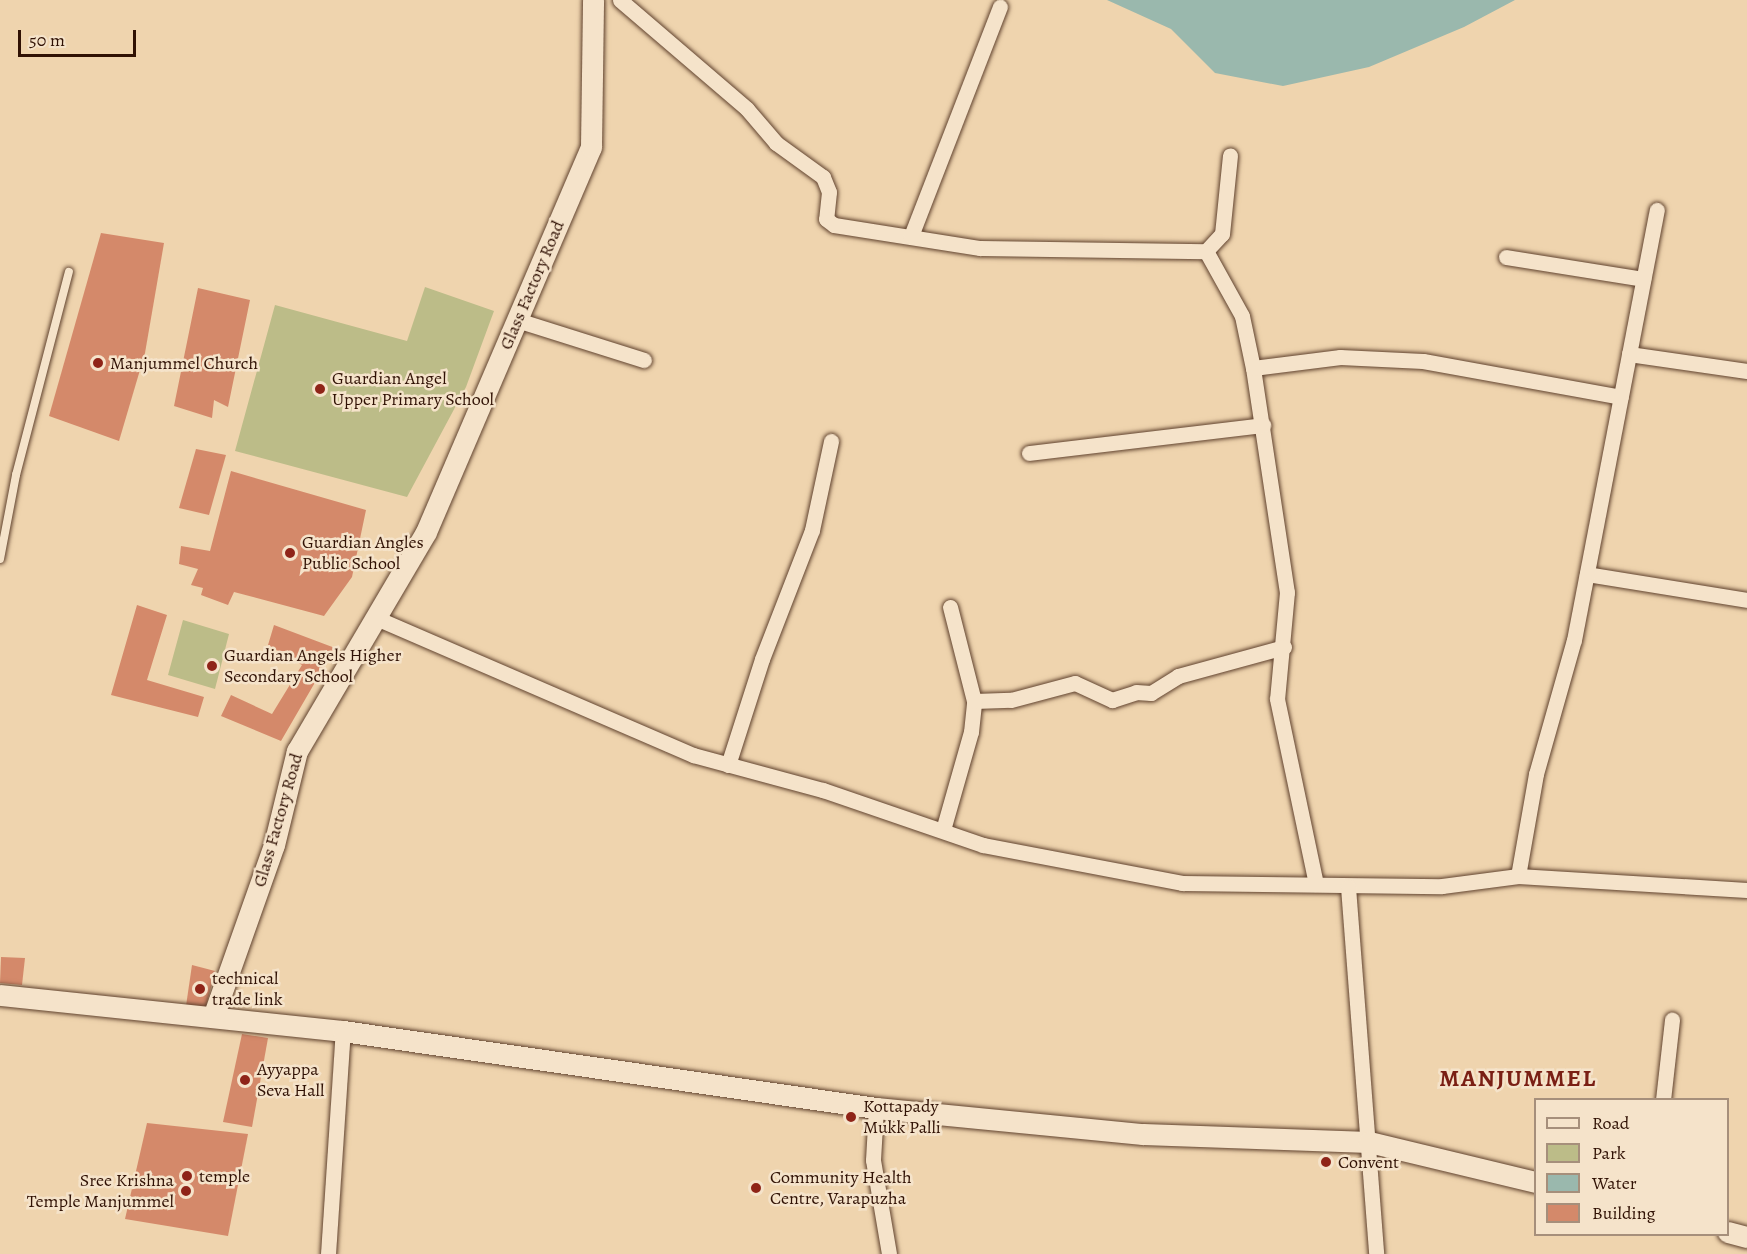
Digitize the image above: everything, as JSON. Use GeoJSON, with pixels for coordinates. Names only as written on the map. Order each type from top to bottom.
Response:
{"type":"FeatureCollection","features":[{"type":"Feature","properties":{"kind":"main road","name":"Glass Factory Road"},"geometry":{"type":"LineString","coordinates":[[213,1017],[274,845],[297,751],[426,531],[591,147],[593,0]]}},
{"type":"Feature","properties":{"kind":"main road"},"geometry":{"type":"LineString","coordinates":[[0,995],[343,1031],[876,1108],[1143,1134],[1369,1142],[1534,1182]]}},
{"type":"Feature","properties":{"kind":"main road"},"geometry":{"type":"LineString","coordinates":[[1729,1232],[1747,1237]]}},
{"type":"Feature","properties":{"kind":"street"},"geometry":{"type":"LineString","coordinates":[[620,0],[747,109],[776,143],[823,177],[829,192],[826,219],[834,225],[980,248],[1206,251],[1222,234],[1230,155]]}},
{"type":"Feature","properties":{"kind":"street"},"geometry":{"type":"LineString","coordinates":[[911,236],[1000,8]]}},
{"type":"Feature","properties":{"kind":"street"},"geometry":{"type":"LineString","coordinates":[[1518,876],[1536,774],[1574,640],[1657,210]]}},
{"type":"Feature","properties":{"kind":"street"},"geometry":{"type":"LineString","coordinates":[[1206,251],[1242,316],[1263,425],[1287,592],[1284,647],[1277,699],[1316,884]]}},
{"type":"Feature","properties":{"kind":"street"},"geometry":{"type":"LineString","coordinates":[[1506,257],[1643,279]]}},
{"type":"Feature","properties":{"kind":"street"},"geometry":{"type":"LineString","coordinates":[[517,320],[644,360]]}},
{"type":"Feature","properties":{"kind":"street"},"geometry":{"type":"LineString","coordinates":[[1629,354],[1747,371]]}},
{"type":"Feature","properties":{"kind":"street"},"geometry":{"type":"LineString","coordinates":[[1253,368],[1340,357],[1423,361],[1621,397]]}},
{"type":"Feature","properties":{"kind":"street"},"geometry":{"type":"LineString","coordinates":[[1029,453],[1263,425]]}},
{"type":"Feature","properties":{"kind":"street"},"geometry":{"type":"LineString","coordinates":[[728,765],[762,660],[812,530],[831,441]]}},
{"type":"Feature","properties":{"kind":"street"},"geometry":{"type":"LineString","coordinates":[[1587,574],[1747,600]]}},
{"type":"Feature","properties":{"kind":"street"},"geometry":{"type":"LineString","coordinates":[[943,830],[971,732],[974,701],[950,607]]}},
{"type":"Feature","properties":{"kind":"street"},"geometry":{"type":"LineString","coordinates":[[374,617],[693,755],[943,830],[983,845],[1182,883],[1316,884],[1348,888],[1442,886],[1518,876],[1747,890]]}},
{"type":"Feature","properties":{"kind":"street"},"geometry":{"type":"LineString","coordinates":[[974,701],[1011,700],[1075,683],[1112,700],[1136,692],[1151,693],[1178,676],[1284,647]]}},
{"type":"Feature","properties":{"kind":"street"},"geometry":{"type":"LineString","coordinates":[[1348,888],[1376,1254]]}},
{"type":"Feature","properties":{"kind":"street"},"geometry":{"type":"LineString","coordinates":[[1663,1098],[1672,1020]]}},
{"type":"Feature","properties":{"kind":"street"},"geometry":{"type":"LineString","coordinates":[[328,1254],[343,1031]]}},
{"type":"Feature","properties":{"kind":"street"},"geometry":{"type":"LineString","coordinates":[[876,1108],[873,1160],[889,1254]]}},
{"type":"Feature","properties":{"kind":"lane"},"geometry":{"type":"LineString","coordinates":[[0,560],[16,475],[69,272]]}},
{"type":"Feature","properties":{"kind":"green space"},"geometry":{"type":"Polygon","coordinates":[[[425,287],[494,311],[466,387],[407,497],[235,451],[275,305],[407,341],[425,287]]]}},
{"type":"Feature","properties":{"kind":"green space"},"geometry":{"type":"Polygon","coordinates":[[[183,620],[229,634],[215,689],[168,675],[183,620]]]}},
{"type":"Feature","properties":{"kind":"water"},"geometry":{"type":"Polygon","coordinates":[[[1107,0],[1515,0],[1464,27],[1369,67],[1283,86],[1215,73],[1171,29],[1107,0]]]}},
{"type":"Feature","properties":{"kind":"building"},"geometry":{"type":"Polygon","coordinates":[[[101,233],[164,243],[145,353],[119,441],[49,416],[101,233]]]}},
{"type":"Feature","properties":{"kind":"building"},"geometry":{"type":"Polygon","coordinates":[[[198,288],[250,300],[228,407],[214,400],[212,418],[174,406],[198,288]]]}},
{"type":"Feature","properties":{"kind":"building"},"geometry":{"type":"Polygon","coordinates":[[[196,449],[226,455],[209,515],[179,508],[196,449]]]}},
{"type":"Feature","properties":{"kind":"building"},"geometry":{"type":"Polygon","coordinates":[[[231,471],[366,510],[352,577],[324,616],[234,592],[228,605],[201,595],[203,588],[191,585],[198,569],[179,564],[181,546],[210,551],[231,471]]]}},
{"type":"Feature","properties":{"kind":"building"},"geometry":{"type":"Polygon","coordinates":[[[137,605],[167,615],[147,680],[204,697],[198,717],[111,695],[137,605]]]}},
{"type":"Feature","properties":{"kind":"building"},"geometry":{"type":"Polygon","coordinates":[[[274,625],[335,648],[281,741],[221,716],[231,695],[272,714],[302,665],[268,645],[274,625]]]}},
{"type":"Feature","properties":{"kind":"building"},"geometry":{"type":"Polygon","coordinates":[[[1,957],[25,958],[22,985],[0,983],[1,957]]]}},
{"type":"Feature","properties":{"kind":"building","name":"technical trade link"},"geometry":{"type":"Polygon","coordinates":[[[192,965],[215,971],[206,1007],[186,1006],[192,965]]]}},
{"type":"Feature","properties":{"kind":"building","name":"Ayyappa Seva Hall"},"geometry":{"type":"Polygon","coordinates":[[[242,1034],[268,1038],[252,1127],[223,1122],[242,1034]]]}},
{"type":"Feature","properties":{"kind":"building","name":"temple"},"geometry":{"type":"Polygon","coordinates":[[[147,1123],[248,1134],[228,1236],[125,1219],[147,1123]]]}},
{"type":"Feature","properties":{"kind":"place","name":"Manjummel Church"},"geometry":{"type":"Point","coordinates":[98,363]}},
{"type":"Feature","properties":{"kind":"place","name":"Guardian Angel Upper Primary School"},"geometry":{"type":"Point","coordinates":[320,389]}},
{"type":"Feature","properties":{"kind":"place","name":"Guardian Angles Public School"},"geometry":{"type":"Point","coordinates":[290,553]}},
{"type":"Feature","properties":{"kind":"place","name":"Guardian Angels Higher Secondary School"},"geometry":{"type":"Point","coordinates":[212,666]}},
{"type":"Feature","properties":{"kind":"place","name":"technical trade link"},"geometry":{"type":"Point","coordinates":[200,989]}},
{"type":"Feature","properties":{"kind":"place","name":"Ayyappa Seva Hall"},"geometry":{"type":"Point","coordinates":[245,1080]}},
{"type":"Feature","properties":{"kind":"place","name":"Kottapady Mukk Palli"},"geometry":{"type":"Point","coordinates":[851,1117]}},
{"type":"Feature","properties":{"kind":"place","name":"Convent"},"geometry":{"type":"Point","coordinates":[1326,1162]}},
{"type":"Feature","properties":{"kind":"place","name":"temple"},"geometry":{"type":"Point","coordinates":[187,1176]}},
{"type":"Feature","properties":{"kind":"place","name":"Community Health Centre, Varapuzha"},"geometry":{"type":"Point","coordinates":[756,1188]}},
{"type":"Feature","properties":{"kind":"place","name":"Sree Krishna Temple Manjummel"},"geometry":{"type":"Point","coordinates":[186,1191]}},
{"type":"Feature","properties":{"kind":"district","name":"MANJUMMEL"},"geometry":{"type":"Point","coordinates":[1518,1079]}}]}
